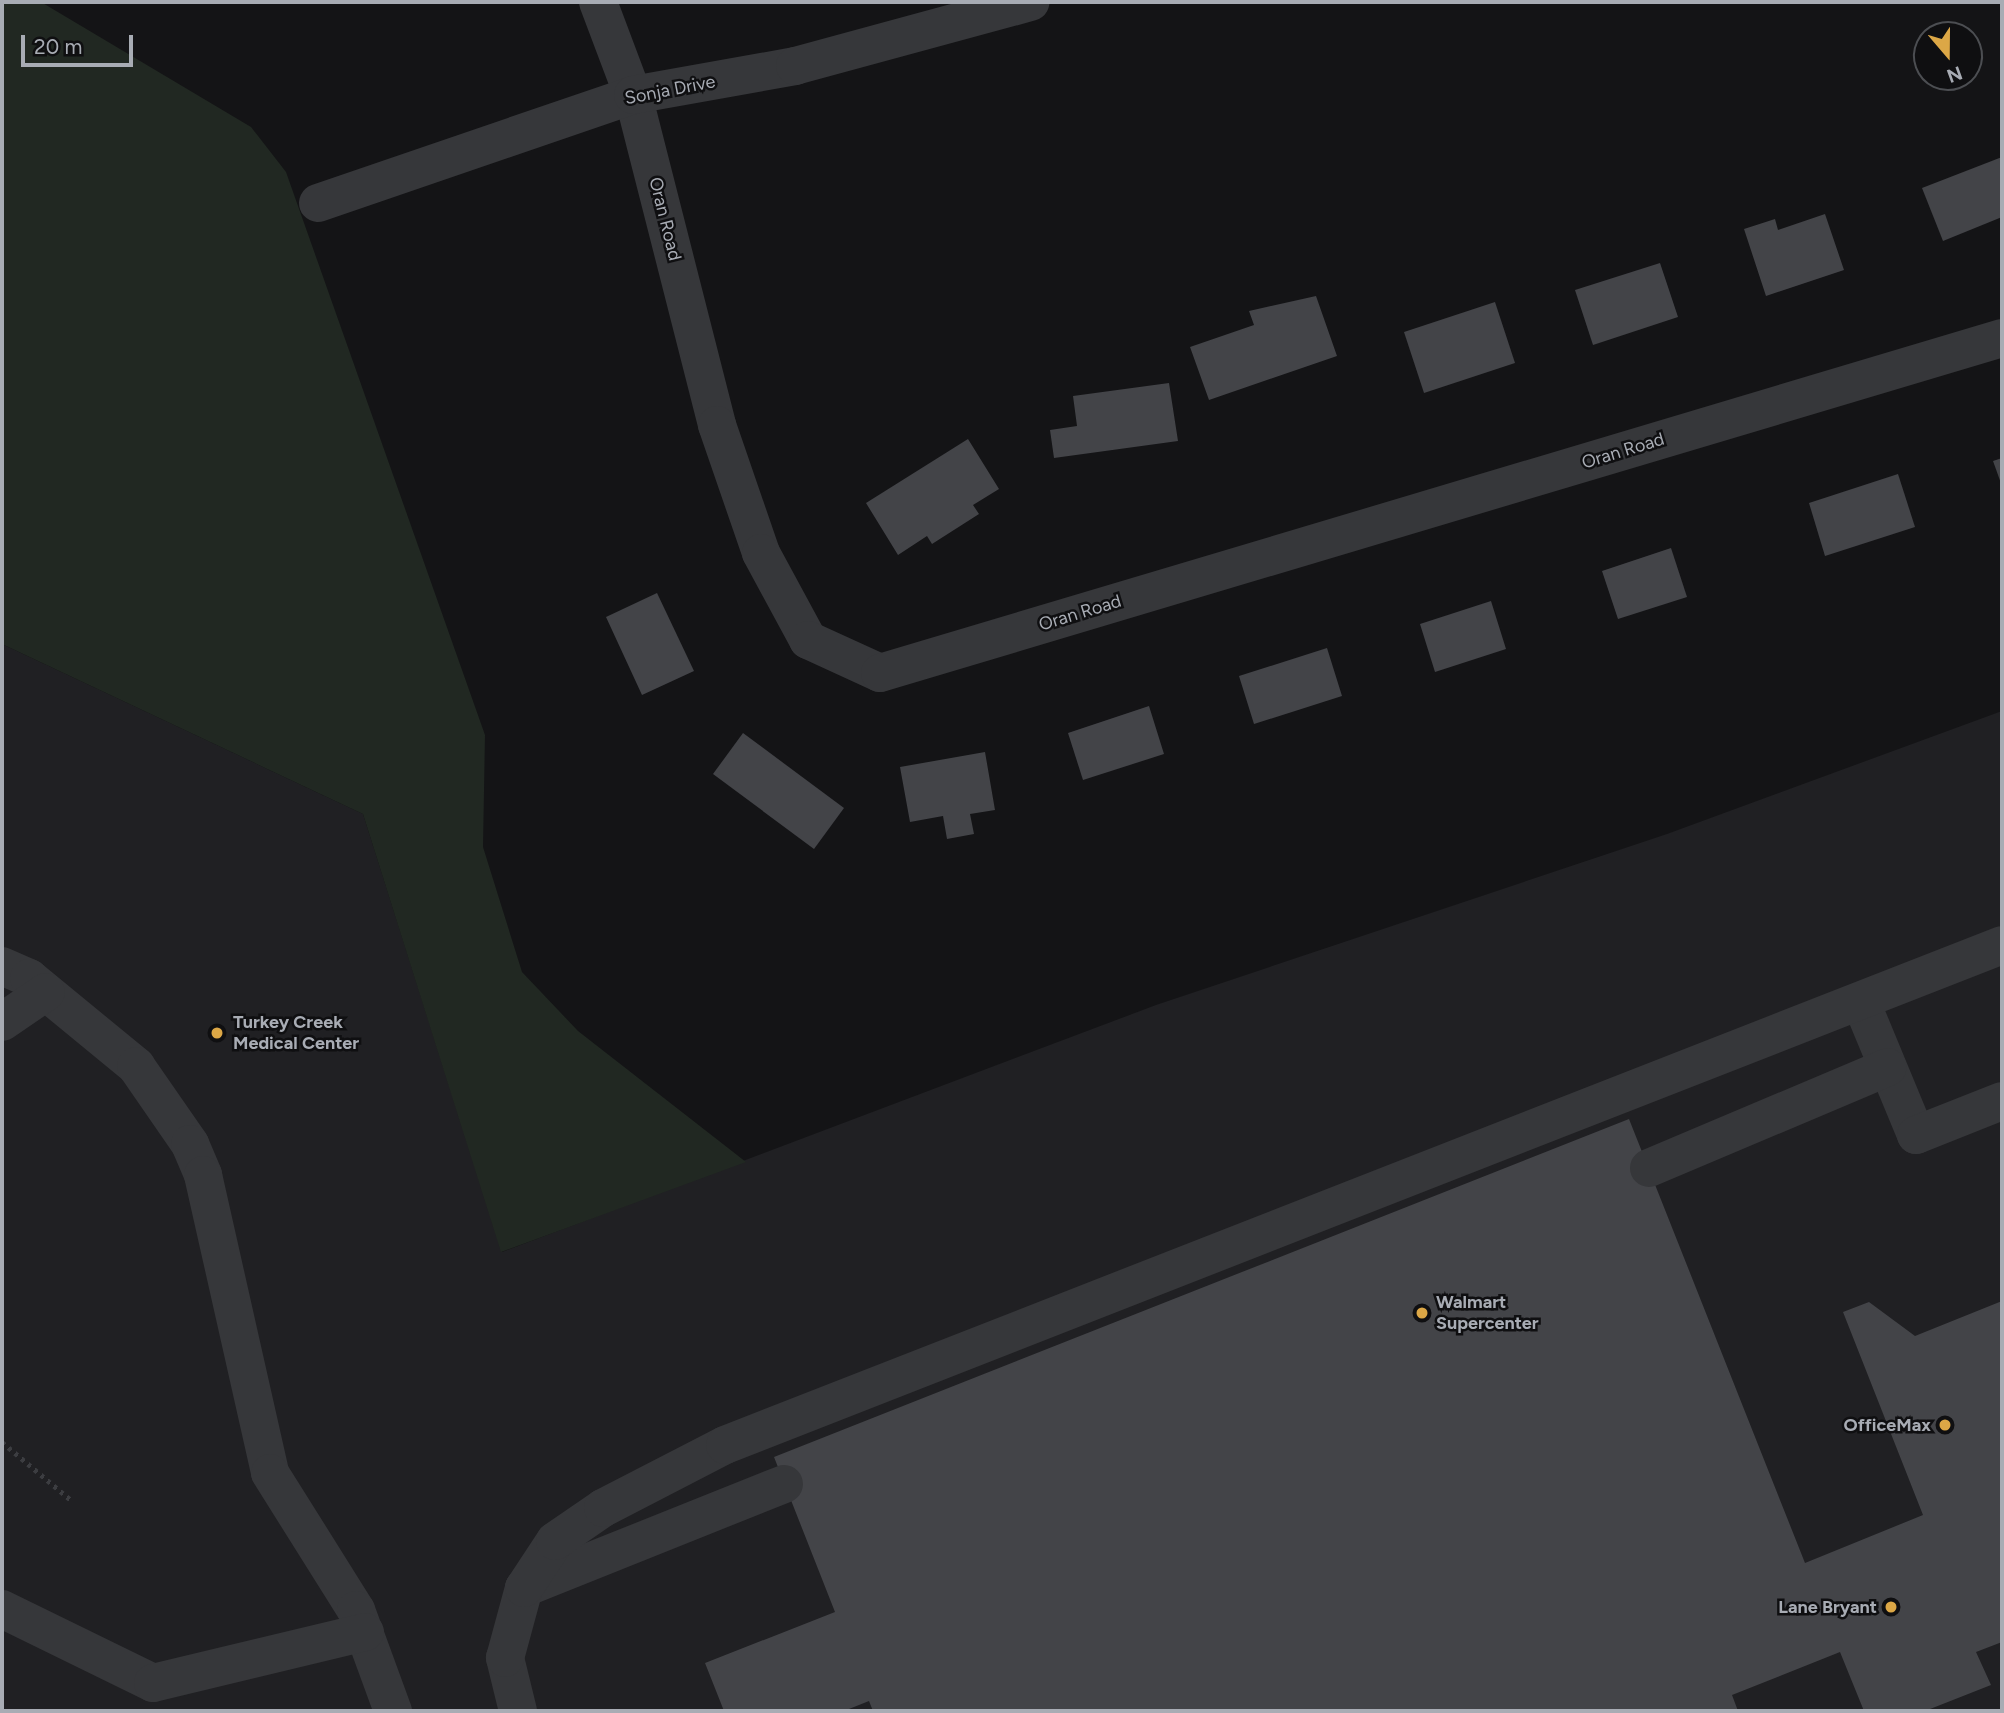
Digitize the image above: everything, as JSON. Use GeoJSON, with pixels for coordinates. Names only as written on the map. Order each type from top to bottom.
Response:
{"type":"FeatureCollection","features":[{"type":"Feature","properties":{"kind":"street","name":"Oran Road"},"geometry":{"type":"LineString","coordinates":[[598,2],[633,95],[718,425],[761,553],[807,640],[880,673],[2002,338]]}},
{"type":"Feature","properties":{"kind":"street","name":"Sonja Drive"},"geometry":{"type":"LineString","coordinates":[[318,203],[633,95],[795,66],[1030,2]]}},
{"type":"Feature","properties":{"kind":"street"},"geometry":{"type":"LineString","coordinates":[[509,1709],[505,1658],[524,1588],[555,1541],[603,1508],[724,1445],[2002,946]]}},
{"type":"Feature","properties":{"kind":"street"},"geometry":{"type":"LineString","coordinates":[[2,966],[47,992],[136,1066],[190,1144],[203,1175],[270,1473],[365,1632],[393,1711]]}},
{"type":"Feature","properties":{"kind":"street"},"geometry":{"type":"LineString","coordinates":[[2,1023],[47,992]]}},
{"type":"Feature","properties":{"kind":"street"},"geometry":{"type":"LineString","coordinates":[[1861,1002],[1916,1135],[2002,1101]]}},
{"type":"Feature","properties":{"kind":"street"},"geometry":{"type":"LineString","coordinates":[[1649,1168],[1888,1067]]}},
{"type":"Feature","properties":{"kind":"street"},"geometry":{"type":"LineString","coordinates":[[524,1588],[784,1484]]}},
{"type":"Feature","properties":{"kind":"street"},"geometry":{"type":"LineString","coordinates":[[2,1609],[153,1684],[365,1632]]}},
{"type":"Feature","properties":{"kind":"path"},"geometry":{"type":"LineString","coordinates":[[2,1442],[71,1500]]}},
{"type":"Feature","properties":{"kind":"shaded area"},"geometry":{"type":"Polygon","coordinates":[[[2,2],[41,2],[251,127],[286,172],[485,735],[483,847],[522,972],[578,1031],[746,1162],[501,1252],[363,814],[2,644],[2,2]]]}},
{"type":"Feature","properties":{"kind":"shaded area"},"geometry":{"type":"Polygon","coordinates":[[[2,644],[363,814],[502,1252],[1156,1005],[1667,834],[2002,711],[2002,1711],[2,1711],[2,644]]]}},
{"type":"Feature","properties":{"kind":"building"},"geometry":{"type":"Polygon","coordinates":[[[2002,157],[2002,217],[1943,241],[1922,188],[2002,157]]]}},
{"type":"Feature","properties":{"kind":"building"},"geometry":{"type":"Polygon","coordinates":[[[1825,214],[1844,270],[1766,296],[1744,229],[1775,219],[1778,230],[1825,214]]]}},
{"type":"Feature","properties":{"kind":"building"},"geometry":{"type":"Polygon","coordinates":[[[1660,263],[1678,317],[1593,345],[1575,290],[1660,263]]]}},
{"type":"Feature","properties":{"kind":"building"},"geometry":{"type":"Polygon","coordinates":[[[1316,296],[1337,356],[1209,400],[1190,347],[1254,325],[1249,311],[1316,296]]]}},
{"type":"Feature","properties":{"kind":"building"},"geometry":{"type":"Polygon","coordinates":[[[1495,302],[1515,363],[1424,393],[1404,332],[1495,302]]]}},
{"type":"Feature","properties":{"kind":"building"},"geometry":{"type":"Polygon","coordinates":[[[1169,383],[1178,441],[1054,458],[1050,430],[1077,426],[1073,396],[1169,383]]]}},
{"type":"Feature","properties":{"kind":"building"},"geometry":{"type":"Polygon","coordinates":[[[968,439],[999,489],[973,505],[979,514],[932,544],[927,536],[898,555],[866,503],[968,439]]]}},
{"type":"Feature","properties":{"kind":"building"},"geometry":{"type":"Polygon","coordinates":[[[2002,458],[2002,486],[1993,461],[2002,458]]]}},
{"type":"Feature","properties":{"kind":"building"},"geometry":{"type":"Polygon","coordinates":[[[1898,474],[1915,527],[1825,556],[1809,503],[1898,474]]]}},
{"type":"Feature","properties":{"kind":"building"},"geometry":{"type":"Polygon","coordinates":[[[1671,548],[1687,597],[1618,619],[1602,571],[1671,548]]]}},
{"type":"Feature","properties":{"kind":"building"},"geometry":{"type":"Polygon","coordinates":[[[657,593],[694,671],[642,695],[606,617],[657,593]]]}},
{"type":"Feature","properties":{"kind":"building"},"geometry":{"type":"Polygon","coordinates":[[[1491,601],[1506,649],[1435,672],[1420,624],[1491,601]]]}},
{"type":"Feature","properties":{"kind":"building"},"geometry":{"type":"Polygon","coordinates":[[[1327,648],[1342,696],[1254,724],[1239,676],[1327,648]]]}},
{"type":"Feature","properties":{"kind":"building"},"geometry":{"type":"Polygon","coordinates":[[[1149,706],[1164,754],[1083,780],[1068,733],[1149,706]]]}},
{"type":"Feature","properties":{"kind":"building"},"geometry":{"type":"Polygon","coordinates":[[[743,733],[844,808],[814,849],[713,774],[743,733]]]}},
{"type":"Feature","properties":{"kind":"building"},"geometry":{"type":"Polygon","coordinates":[[[985,752],[995,810],[970,814],[974,834],[947,839],[943,816],[910,822],[900,767],[985,752]]]}},
{"type":"Feature","properties":{"kind":"building","name":"Walmart Supercenter"},"geometry":{"type":"Polygon","coordinates":[[[1629,1119],[1805,1563],[1923,1515],[1843,1312],[1869,1302],[1915,1336],[2002,1301],[2002,1642],[1976,1652],[1991,1685],[1925,1711],[1864,1711],[1840,1652],[1732,1695],[1738,1711],[873,1711],[869,1701],[844,1711],[724,1711],[705,1663],[835,1612],[774,1457],[1629,1119]]]}},
{"type":"Feature","properties":{"kind":"place","name":"Turkey Creek Medical Center"},"geometry":{"type":"Point","coordinates":[217,1033]}},
{"type":"Feature","properties":{"kind":"place","name":"Walmart Supercenter"},"geometry":{"type":"Point","coordinates":[1422,1313]}},
{"type":"Feature","properties":{"kind":"place","name":"OfficeMax"},"geometry":{"type":"Point","coordinates":[1945,1425]}},
{"type":"Feature","properties":{"kind":"place","name":"Lane Bryant"},"geometry":{"type":"Point","coordinates":[1891,1607]}}]}
